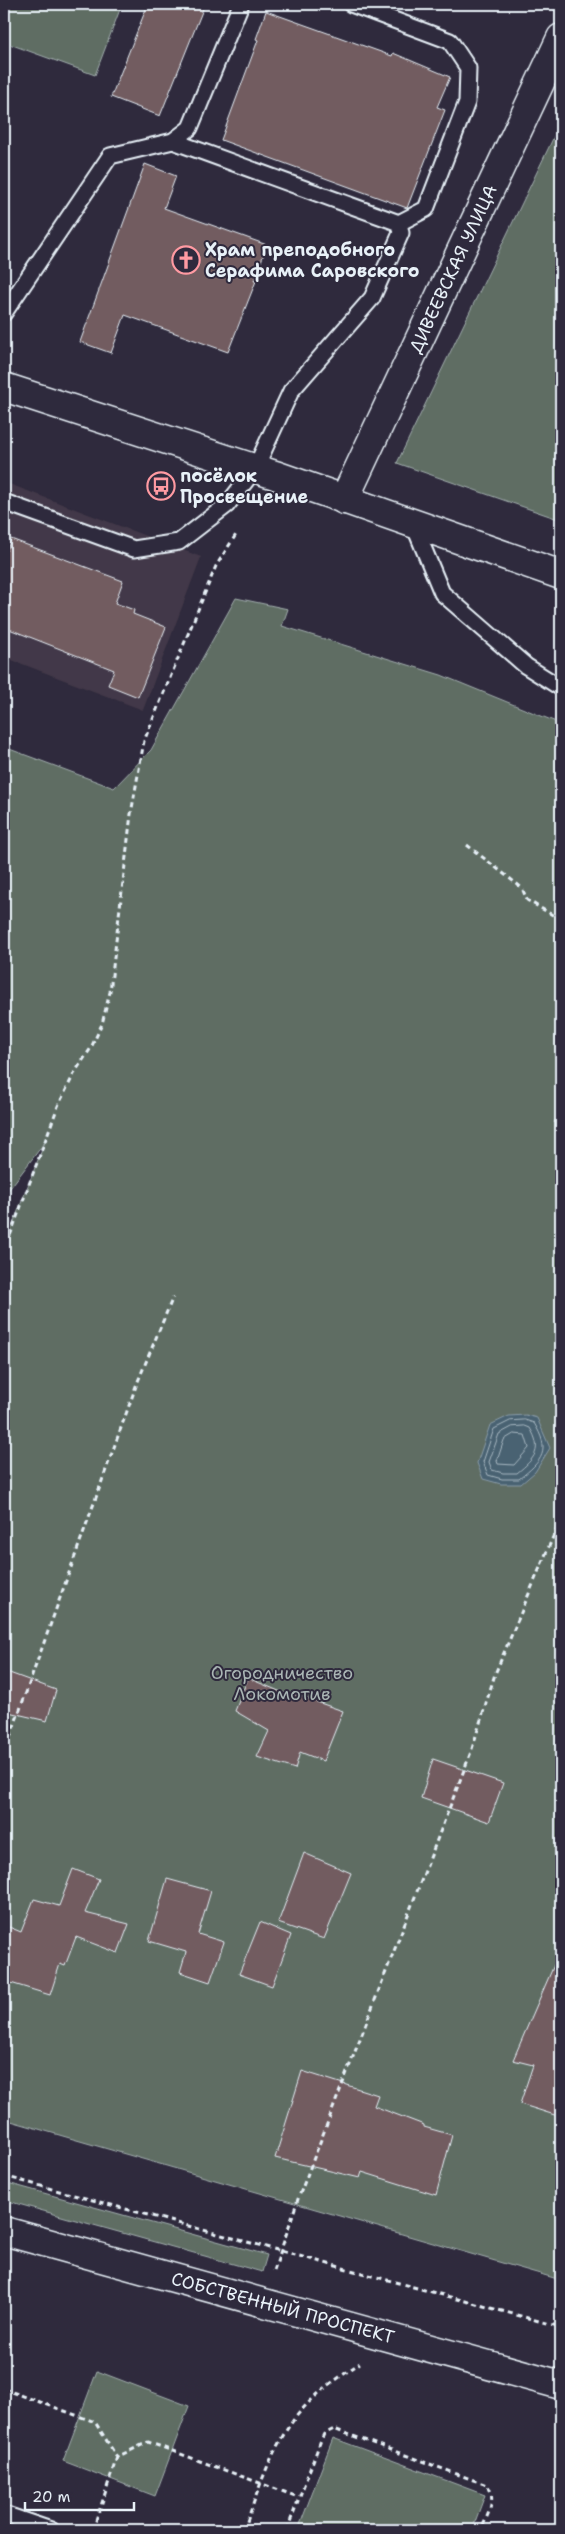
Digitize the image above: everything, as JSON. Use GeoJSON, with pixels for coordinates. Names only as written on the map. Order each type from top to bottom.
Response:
{"type":"FeatureCollection","features":[{"type":"Feature","properties":{"kind":"street","name":"ДИВЕЕВСКАЯ УЛИЦА"},"geometry":{"type":"LineString","coordinates":[[344,500],[561,38]]}},
{"type":"Feature","properties":{"kind":"street"},"geometry":{"type":"LineString","coordinates":[[4,388],[255,469],[561,575]]}},
{"type":"Feature","properties":{"kind":"street","name":"СОБСТВЕННЫЙ ПРОСПЕКТ"},"geometry":{"type":"LineString","coordinates":[[4,2231],[561,2385]]}},
{"type":"Feature","properties":{"kind":"lane"},"geometry":{"type":"LineString","coordinates":[[4,313],[110,156],[173,141],[190,128],[241,4]]}},
{"type":"Feature","properties":{"kind":"lane"},"geometry":{"type":"LineString","coordinates":[[173,141],[399,224],[426,209],[466,102],[468,68],[450,41],[351,4]]}},
{"type":"Feature","properties":{"kind":"lane"},"geometry":{"type":"LineString","coordinates":[[4,502],[134,549],[179,542],[227,505],[255,469],[291,391],[372,298],[401,233],[399,224]]}},
{"type":"Feature","properties":{"kind":"lane"},"geometry":{"type":"LineString","coordinates":[[413,523],[442,593],[526,666],[561,688]]}},
{"type":"Feature","properties":{"kind":"lane"},"geometry":{"type":"LineString","coordinates":[[4,2514],[51,2530]]}},
{"type":"Feature","properties":{"kind":"path"},"geometry":{"type":"LineString","coordinates":[[4,1252],[58,1106],[75,1072],[92,1048],[102,1024],[110,992],[131,814],[144,741],[216,566],[243,524]]}},
{"type":"Feature","properties":{"kind":"path"},"geometry":{"type":"LineString","coordinates":[[466,845],[522,888],[527,900],[561,920]]}},
{"type":"Feature","properties":{"kind":"path"},"geometry":{"type":"LineString","coordinates":[[556,1122],[561,1113]]}},
{"type":"Feature","properties":{"kind":"path"},"geometry":{"type":"LineString","coordinates":[[4,1754],[136,1386],[173,1297]]}},
{"type":"Feature","properties":{"kind":"path"},"geometry":{"type":"LineString","coordinates":[[280,2252],[471,1752],[495,1674],[561,1518]]}},
{"type":"Feature","properties":{"kind":"path"},"geometry":{"type":"LineString","coordinates":[[4,2176],[561,2327]]}},
{"type":"Feature","properties":{"kind":"path"},"geometry":{"type":"LineString","coordinates":[[4,2289],[10,2290]]}},
{"type":"Feature","properties":{"kind":"path"},"geometry":{"type":"LineString","coordinates":[[244,2530],[261,2484],[284,2435],[299,2413],[320,2391],[363,2361]]}},
{"type":"Feature","properties":{"kind":"path"},"geometry":{"type":"LineString","coordinates":[[4,2389],[95,2422],[117,2456]]}},
{"type":"Feature","properties":{"kind":"path"},"geometry":{"type":"LineString","coordinates":[[287,2530],[298,2497],[324,2434],[329,2430],[340,2430],[487,2485],[491,2491],[492,2502],[482,2530]]}},
{"type":"Feature","properties":{"kind":"path"},"geometry":{"type":"LineString","coordinates":[[93,2530],[117,2456],[148,2442],[298,2497]]}},
{"type":"Feature","properties":{"kind":"shaded area"},"geometry":{"type":"Polygon","coordinates":[[[4,482],[201,557],[143,710],[4,657],[4,482]]]}},
{"type":"Feature","properties":{"kind":"green space"},"geometry":{"type":"Polygon","coordinates":[[[4,4],[122,4],[95,75],[4,42],[4,4]]]}},
{"type":"Feature","properties":{"kind":"green space"},"geometry":{"type":"Polygon","coordinates":[[[561,122],[561,520],[397,463],[561,122]]]}},
{"type":"Feature","properties":{"kind":"green space","name":"Огородничество Локомотив"},"geometry":{"type":"Polygon","coordinates":[[[236,598],[288,609],[282,626],[441,675],[561,724],[561,2280],[4,2119],[4,1247],[45,1142],[4,1196],[4,747],[114,788],[151,750],[236,598]]]}},
{"type":"Feature","properties":{"kind":"green space"},"geometry":{"type":"Polygon","coordinates":[[[4,2182],[267,2255],[262,2272],[4,2200],[4,2182]]]}},
{"type":"Feature","properties":{"kind":"green space"},"geometry":{"type":"Polygon","coordinates":[[[97,2371],[189,2406],[155,2496],[63,2461],[97,2371]]]}},
{"type":"Feature","properties":{"kind":"green space"},"geometry":{"type":"Polygon","coordinates":[[[333,2438],[485,2495],[472,2530],[298,2530],[333,2438]]]}},
{"type":"Feature","properties":{"kind":"water"},"geometry":{"type":"Polygon","coordinates":[[[526,1415],[537,1418],[550,1448],[535,1472],[521,1484],[501,1484],[483,1479],[477,1463],[490,1425],[509,1416],[526,1415]]]}},
{"type":"Feature","properties":{"kind":"building"},"geometry":{"type":"Polygon","coordinates":[[[148,4],[205,4],[160,116],[111,97],[148,4]]]}},
{"type":"Feature","properties":{"kind":"building"},"geometry":{"type":"Polygon","coordinates":[[[266,11],[392,56],[393,53],[450,77],[437,107],[445,110],[407,208],[221,140],[258,40],[256,39],[266,11]]]}},
{"type":"Feature","properties":{"kind":"building","name":"Храм преподобного Серафима Саровского"},"geometry":{"type":"Polygon","coordinates":[[[145,164],[176,176],[164,208],[267,245],[254,281],[256,281],[228,352],[125,315],[111,353],[80,342],[145,164]]]}},
{"type":"Feature","properties":{"kind":"building"},"geometry":{"type":"Polygon","coordinates":[[[11,539],[123,581],[115,603],[134,610],[133,614],[166,627],[138,697],[108,685],[114,670],[4,627],[4,558],[11,539]]]}},
{"type":"Feature","properties":{"kind":"building"},"geometry":{"type":"Polygon","coordinates":[[[4,1671],[56,1690],[47,1721],[4,1711],[4,1671]]]}},
{"type":"Feature","properties":{"kind":"building"},"geometry":{"type":"Polygon","coordinates":[[[248,1678],[293,1697],[294,1694],[343,1711],[323,1761],[300,1752],[295,1769],[257,1757],[269,1731],[235,1711],[248,1678]]]}},
{"type":"Feature","properties":{"kind":"building"},"geometry":{"type":"Polygon","coordinates":[[[433,1759],[503,1783],[489,1822],[421,1798],[433,1759]]]}},
{"type":"Feature","properties":{"kind":"building"},"geometry":{"type":"Polygon","coordinates":[[[304,1853],[351,1873],[324,1939],[278,1923],[304,1853]]]}},
{"type":"Feature","properties":{"kind":"building"},"geometry":{"type":"Polygon","coordinates":[[[73,1869],[99,1879],[85,1913],[129,1924],[118,1953],[76,1937],[65,1966],[60,1964],[50,1995],[4,1981],[4,1925],[21,1932],[34,1899],[59,1906],[73,1869]]]}},
{"type":"Feature","properties":{"kind":"building"},"geometry":{"type":"Polygon","coordinates":[[[167,1879],[211,1891],[198,1934],[224,1942],[210,1982],[180,1972],[186,1952],[149,1941],[167,1879]]]}},
{"type":"Feature","properties":{"kind":"building"},"geometry":{"type":"Polygon","coordinates":[[[260,1922],[291,1935],[272,1986],[239,1974],[260,1922]]]}},
{"type":"Feature","properties":{"kind":"building"},"geometry":{"type":"Polygon","coordinates":[[[561,1949],[561,2117],[520,2104],[533,2065],[513,2060],[561,1949]]]}},
{"type":"Feature","properties":{"kind":"building"},"geometry":{"type":"Polygon","coordinates":[[[302,2071],[378,2095],[374,2106],[424,2125],[424,2127],[452,2135],[436,2195],[362,2172],[360,2178],[275,2158],[302,2071]]]}},
{"type":"Feature","properties":{"kind":"place","name":"Храм преподобного Серафима Саровского"},"geometry":{"type":"Point","coordinates":[186,260]}},
{"type":"Feature","properties":{"kind":"place","name":"посёлок Просвещение"},"geometry":{"type":"Point","coordinates":[161,486]}}]}
